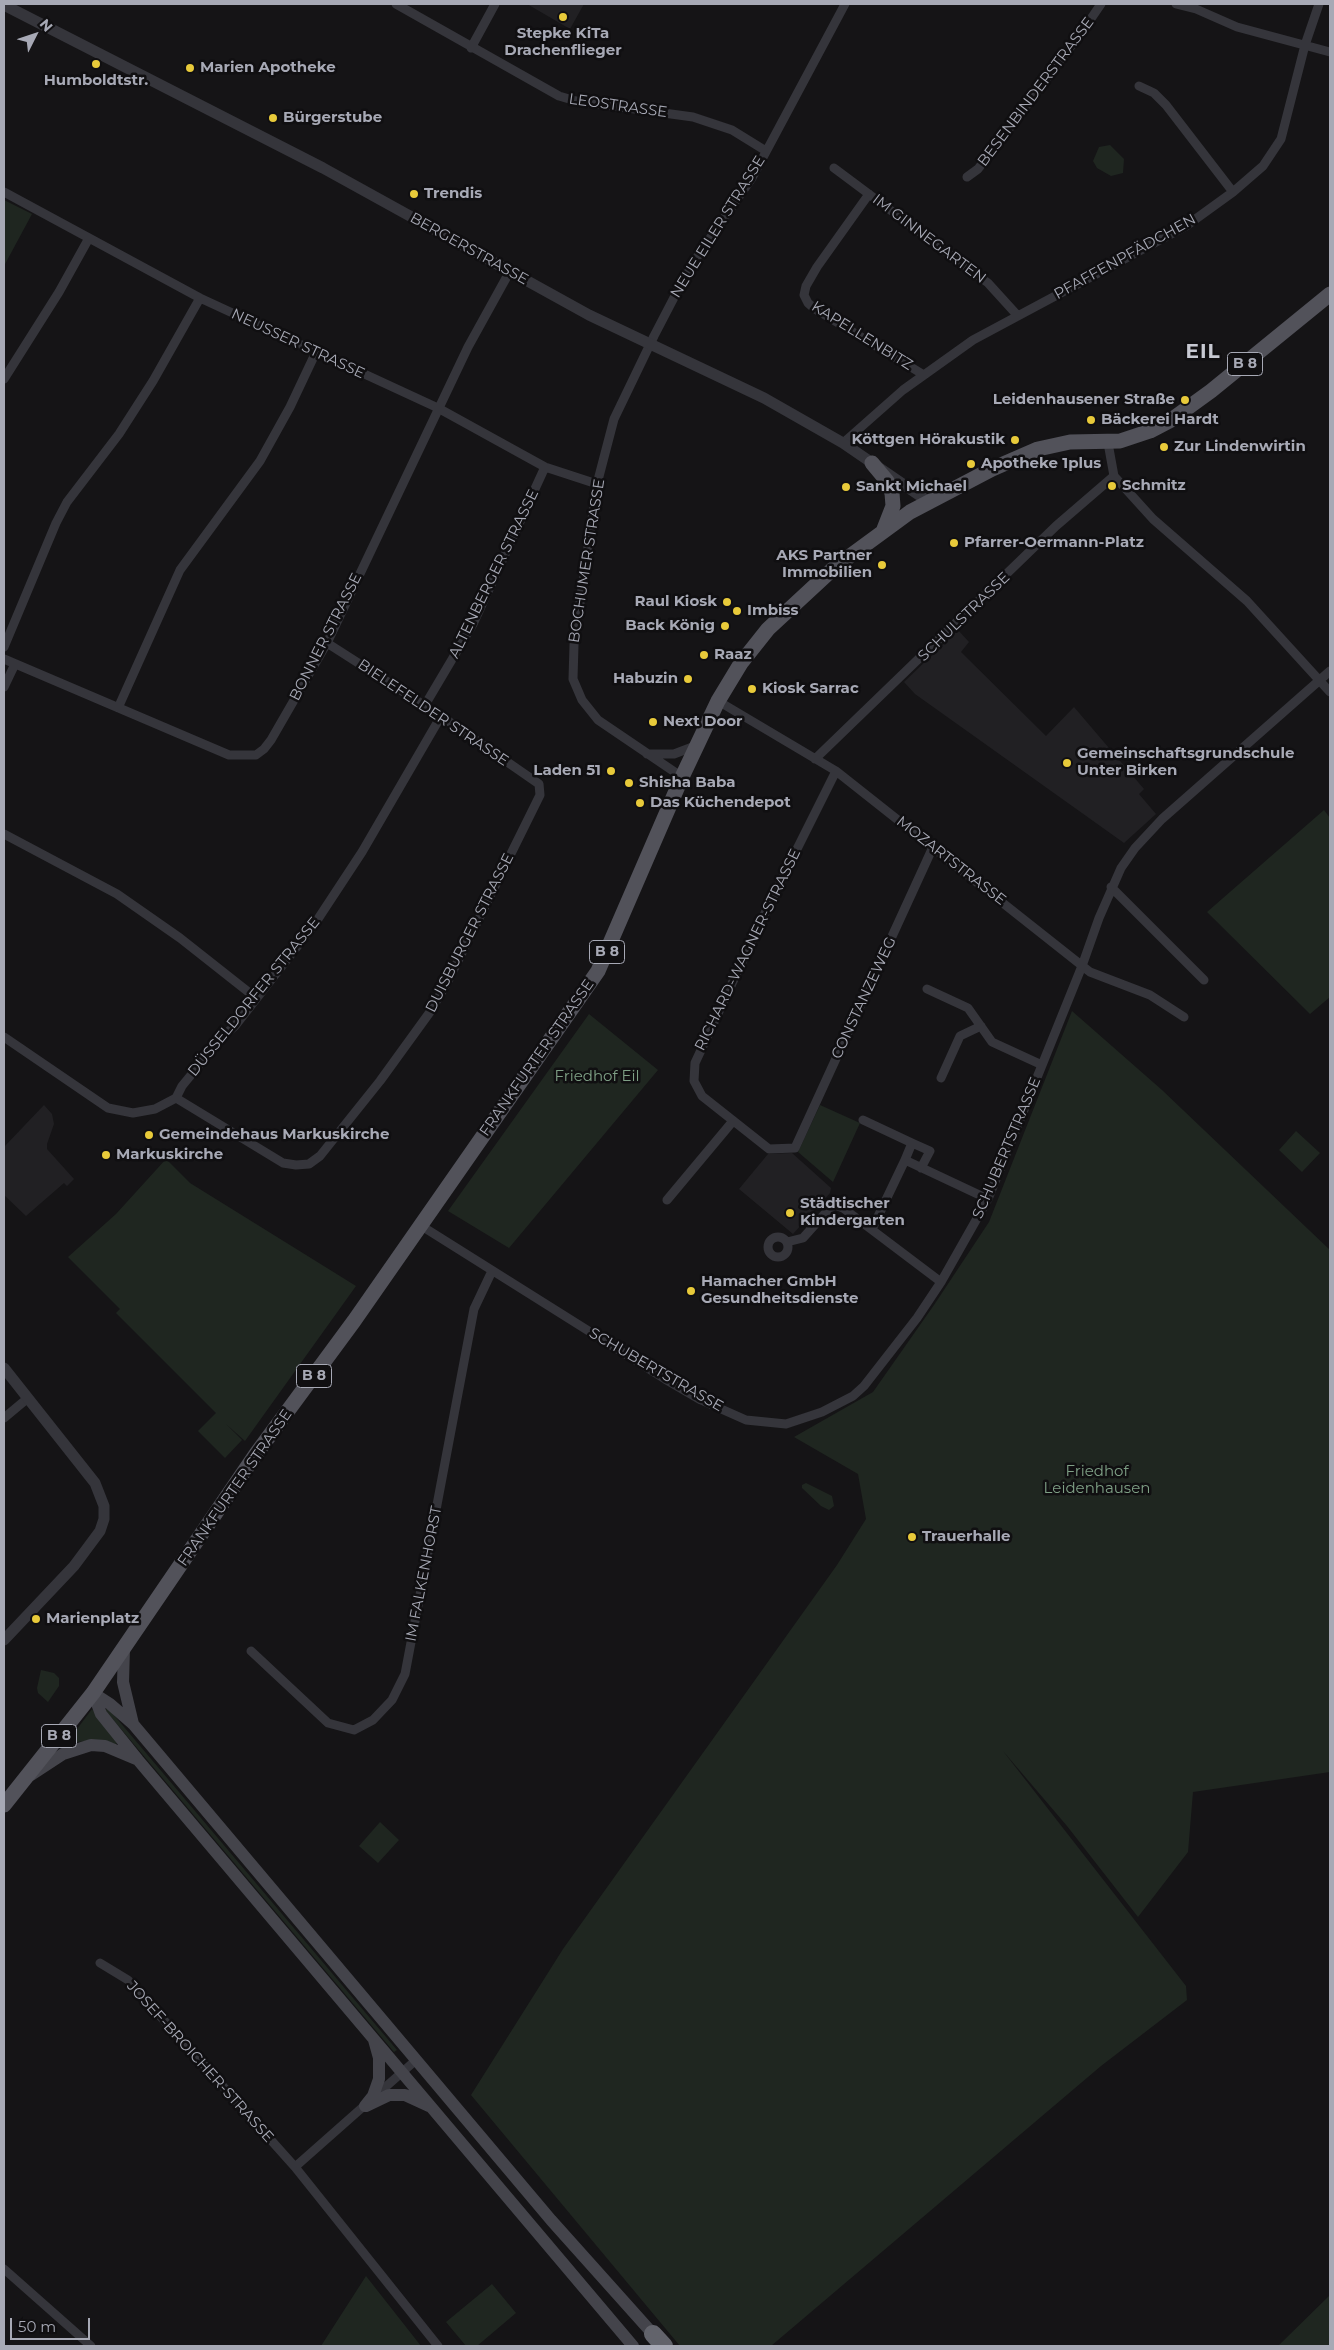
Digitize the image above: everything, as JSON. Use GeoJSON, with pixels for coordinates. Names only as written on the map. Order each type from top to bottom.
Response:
{"type":"FeatureCollection","features":[{"type":"Feature","properties":{"kind":"main road","name":"FRANKFURTER STRASSE"},"geometry":{"type":"LineString","coordinates":[[4,1805],[93,1693],[256,1454],[354,1321],[598,971],[682,777],[718,701],[741,663],[768,629],[823,577],[884,529],[929,502],[992,469],[1038,449],[1070,442],[1108,443],[1132,438],[1171,420],[1255,357],[1330,294]]}},
{"type":"Feature","properties":{"kind":"main road"},"geometry":{"type":"LineString","coordinates":[[872,463],[888,481],[892,493],[893,506],[884,529]]}},
{"type":"Feature","properties":{"kind":"main road"},"geometry":{"type":"LineString","coordinates":[[124,1648],[123,1682],[132,1724]]}},
{"type":"Feature","properties":{"kind":"main road"},"geometry":{"type":"LineString","coordinates":[[93,1693],[110,1704],[132,1724],[551,2220],[659,2340]]}},
{"type":"Feature","properties":{"kind":"main road"},"geometry":{"type":"LineString","coordinates":[[93,1693],[101,1714],[138,1760],[633,2346]]}},
{"type":"Feature","properties":{"kind":"main road"},"geometry":{"type":"LineString","coordinates":[[26,1779],[63,1754],[91,1745],[105,1746],[138,1760]]}},
{"type":"Feature","properties":{"kind":"main road"},"geometry":{"type":"LineString","coordinates":[[365,2106],[373,2096],[379,2079],[378,2058],[372,2036]]}},
{"type":"Feature","properties":{"kind":"main road"},"geometry":{"type":"LineString","coordinates":[[365,2106],[389,2095],[397,2095],[410,2097],[433,2108]]}},
{"type":"Feature","properties":{"kind":"street","name":"LEOSTRASSE"},"geometry":{"type":"LineString","coordinates":[[396,4],[559,96],[576,101],[693,116],[732,130],[766,151]]}},
{"type":"Feature","properties":{"kind":"street"},"geometry":{"type":"LineString","coordinates":[[471,48],[496,4]]}},
{"type":"Feature","properties":{"kind":"street","name":"NEUE EILER STRASSE"},"geometry":{"type":"LineString","coordinates":[[649,345],[680,286],[752,178],[845,4]]}},
{"type":"Feature","properties":{"kind":"street","name":"BESENBINDERSTRASSE"},"geometry":{"type":"LineString","coordinates":[[968,176],[978,169],[1006,133],[1101,4]]}},
{"type":"Feature","properties":{"kind":"street"},"geometry":{"type":"LineString","coordinates":[[1176,4],[1196,9],[1238,27],[1330,52]]}},
{"type":"Feature","properties":{"kind":"street","name":"PFAFFENPFÄDCHEN"},"geometry":{"type":"LineString","coordinates":[[843,443],[924,375],[973,340],[1186,226],[1233,192],[1263,166],[1281,139],[1305,45],[1319,4]]}},
{"type":"Feature","properties":{"kind":"street","name":"BERGERSTRASSE"},"geometry":{"type":"LineString","coordinates":[[4,5],[323,168],[589,315],[764,398],[843,443],[929,502]]}},
{"type":"Feature","properties":{"kind":"street"},"geometry":{"type":"LineString","coordinates":[[1139,86],[1154,93],[1166,105],[1233,192]]}},
{"type":"Feature","properties":{"kind":"street","name":"IM GINNEGARTEN"},"geometry":{"type":"LineString","coordinates":[[834,168],[988,283],[1018,316]]}},
{"type":"Feature","properties":{"kind":"street","name":"NEUSSER STRASSE"},"geometry":{"type":"LineString","coordinates":[[4,192],[200,298],[438,408],[545,467],[597,484]]}},
{"type":"Feature","properties":{"kind":"street","name":"KAPELLENBITZ"},"geometry":{"type":"LineString","coordinates":[[869,194],[817,267],[806,286],[804,295],[808,303],[815,309],[924,375]]}},
{"type":"Feature","properties":{"kind":"street"},"geometry":{"type":"LineString","coordinates":[[4,379],[59,292],[89,238]]}},
{"type":"Feature","properties":{"kind":"street","name":"BONNER STRASSE"},"geometry":{"type":"LineString","coordinates":[[4,659],[229,755],[256,755],[271,740],[327,643],[468,347],[510,271]]}},
{"type":"Feature","properties":{"kind":"street"},"geometry":{"type":"LineString","coordinates":[[4,647],[56,523],[67,502],[119,434],[153,381],[200,298]]}},
{"type":"Feature","properties":{"kind":"street","name":"BOCHUMER STRASSE"},"geometry":{"type":"LineString","coordinates":[[649,345],[614,419],[597,484],[574,646],[573,679],[582,700],[598,720],[682,777]]}},
{"type":"Feature","properties":{"kind":"street"},"geometry":{"type":"LineString","coordinates":[[118,708],[180,570],[260,461],[290,407],[316,352]]}},
{"type":"Feature","properties":{"kind":"street"},"geometry":{"type":"LineString","coordinates":[[1108,443],[1114,476],[1153,519],[1247,601],[1330,692]]}},
{"type":"Feature","properties":{"kind":"street","name":"ALTENBERGER STRASSE"},"geometry":{"type":"LineString","coordinates":[[425,705],[473,624],[545,467]]}},
{"type":"Feature","properties":{"kind":"street","name":"SCHULSTRASSE"},"geometry":{"type":"LineString","coordinates":[[815,758],[1056,526],[1114,476]]}},
{"type":"Feature","properties":{"kind":"street","name":"BIELEFELDER STRASSE"},"geometry":{"type":"LineString","coordinates":[[327,643],[425,705],[539,784]]}},
{"type":"Feature","properties":{"kind":"street"},"geometry":{"type":"LineString","coordinates":[[4,687],[15,664]]}},
{"type":"Feature","properties":{"kind":"street","name":"SCHUBERTSTRASSE"},"geometry":{"type":"LineString","coordinates":[[420,1225],[701,1400],[746,1420],[786,1424],[822,1412],[858,1391],[917,1318],[941,1282],[988,1199],[1082,966],[1111,887],[1131,852],[1162,819],[1330,671]]}},
{"type":"Feature","properties":{"kind":"street","name":"MOZARTSTRASSE"},"geometry":{"type":"LineString","coordinates":[[718,701],[836,771],[1090,972],[1157,999],[1184,1016]]}},
{"type":"Feature","properties":{"kind":"street","name":"DÜSSELDORFER STRASSE"},"geometry":{"type":"LineString","coordinates":[[4,1037],[103,1104],[119,1110],[134,1113],[156,1110],[176,1098],[182,1086],[256,998],[314,924],[362,852],[441,716]]}},
{"type":"Feature","properties":{"kind":"street"},"geometry":{"type":"LineString","coordinates":[[646,754],[674,754],[698,745]]}},
{"type":"Feature","properties":{"kind":"street","name":"RICHARD-WAGNER-STRASSE"},"geometry":{"type":"LineString","coordinates":[[795,1148],[769,1149],[733,1121],[697,1090],[694,1081],[695,1063],[761,921],[836,771]]}},
{"type":"Feature","properties":{"kind":"street","name":"DUISBURGER STRASSE"},"geometry":{"type":"LineString","coordinates":[[176,1098],[282,1163],[296,1166],[308,1164],[320,1156],[380,1082],[430,1012],[540,795],[539,784]]}},
{"type":"Feature","properties":{"kind":"street"},"geometry":{"type":"LineString","coordinates":[[4,834],[117,894],[180,938],[256,998]]}},
{"type":"Feature","properties":{"kind":"street","name":"CONSTANZEWEG"},"geometry":{"type":"LineString","coordinates":[[795,1148],[933,847]]}},
{"type":"Feature","properties":{"kind":"street"},"geometry":{"type":"LineString","coordinates":[[1111,887],[1204,980]]}},
{"type":"Feature","properties":{"kind":"street"},"geometry":{"type":"LineString","coordinates":[[927,989],[968,1008],[992,1042],[1042,1065]]}},
{"type":"Feature","properties":{"kind":"street"},"geometry":{"type":"LineString","coordinates":[[942,1078],[960,1036],[981,1026]]}},
{"type":"Feature","properties":{"kind":"street"},"geometry":{"type":"LineString","coordinates":[[863,1120],[930,1151],[921,1168]]}},
{"type":"Feature","properties":{"kind":"street"},"geometry":{"type":"LineString","coordinates":[[668,1200],[733,1121]]}},
{"type":"Feature","properties":{"kind":"street"},"geometry":{"type":"LineString","coordinates":[[872,1229],[912,1143]]}},
{"type":"Feature","properties":{"kind":"street"},"geometry":{"type":"LineString","coordinates":[[905,1160],[988,1199]]}},
{"type":"Feature","properties":{"kind":"street"},"geometry":{"type":"LineString","coordinates":[[787,1242],[803,1238],[829,1209],[835,1205],[843,1208],[872,1229],[941,1282]]}},
{"type":"Feature","properties":{"kind":"street","name":"IM FALKENHORST"},"geometry":{"type":"LineString","coordinates":[[251,1651],[328,1723],[354,1730],[373,1720],[392,1700],[405,1674],[474,1309],[492,1271]]}},
{"type":"Feature","properties":{"kind":"street"},"geometry":{"type":"LineString","coordinates":[[4,1368],[95,1483],[104,1506],[104,1519],[100,1531],[74,1566],[4,1640]]}},
{"type":"Feature","properties":{"kind":"street"},"geometry":{"type":"LineString","coordinates":[[4,1418],[28,1398]]}},
{"type":"Feature","properties":{"kind":"street","name":"JOSEF-BROICHER-STRASSE"},"geometry":{"type":"LineString","coordinates":[[100,1963],[128,1980],[294,2167],[438,2346]]}},
{"type":"Feature","properties":{"kind":"street"},"geometry":{"type":"LineString","coordinates":[[294,2167],[416,2060]]}},
{"type":"Feature","properties":{"kind":"street"},"geometry":{"type":"LineString","coordinates":[[4,2269],[91,2346]]}},
{"type":"Feature","properties":{"kind":"shaded area","name":"Stepke KiTa Drachenflieger"},"geometry":{"type":"Polygon","coordinates":[[[527,4],[584,4],[570,29],[527,4]]]}},
{"type":"Feature","properties":{"kind":"shaded area","name":"Gemeinschaftsgrundschule Unter Birken"},"geometry":{"type":"Polygon","coordinates":[[[958,630],[969,642],[961,652],[1046,736],[1074,707],[1144,789],[1139,794],[1156,814],[1124,843],[915,694],[904,682],[958,630]]]}},
{"type":"Feature","properties":{"kind":"shaded area"},"geometry":{"type":"Polygon","coordinates":[[[44,1105],[52,1114],[54,1124],[47,1149],[74,1179],[67,1186],[64,1183],[26,1216],[4,1195],[4,1147],[44,1105]]]}},
{"type":"Feature","properties":{"kind":"shaded area","name":"Städtischer Kindergarten"},"geometry":{"type":"Polygon","coordinates":[[[792,1153],[831,1188],[830,1193],[793,1234],[739,1189],[768,1154],[792,1153]]]}},
{"type":"Feature","properties":{"kind":"green space"},"geometry":{"type":"Polygon","coordinates":[[[1110,145],[1124,159],[1123,173],[1111,176],[1097,168],[1093,161],[1099,147],[1110,145]]]}},
{"type":"Feature","properties":{"kind":"green space"},"geometry":{"type":"Polygon","coordinates":[[[4,200],[32,214],[4,266],[4,200]]]}},
{"type":"Feature","properties":{"kind":"green space"},"geometry":{"type":"Polygon","coordinates":[[[1324,810],[1330,818],[1330,997],[1310,1014],[1207,912],[1324,810]]]}},
{"type":"Feature","properties":{"kind":"green space","name":"Friedhof Leidenhausen"},"geometry":{"type":"Polygon","coordinates":[[[1072,1011],[1162,1090],[1330,1250],[1330,1772],[1193,1792],[1188,1852],[1138,1917],[1067,1826],[1003,1751],[1186,1986],[1187,2000],[1101,2066],[771,2346],[680,2346],[471,2095],[563,1949],[837,1565],[866,1519],[858,1474],[794,1437],[873,1392],[989,1222],[1072,1011]]]}},
{"type":"Feature","properties":{"kind":"green space","name":"Friedhof Eil"},"geometry":{"type":"Polygon","coordinates":[[[589,1014],[658,1070],[509,1248],[448,1211],[589,1014]]]}},
{"type":"Feature","properties":{"kind":"green space"},"geometry":{"type":"Polygon","coordinates":[[[820,1105],[860,1123],[833,1182],[798,1152],[820,1105]]]}},
{"type":"Feature","properties":{"kind":"green space"},"geometry":{"type":"Polygon","coordinates":[[[1296,1131],[1320,1153],[1302,1172],[1279,1150],[1296,1131]]]}},
{"type":"Feature","properties":{"kind":"green space"},"geometry":{"type":"Polygon","coordinates":[[[166,1159],[190,1183],[356,1286],[245,1441],[226,1424],[242,1440],[225,1458],[198,1431],[216,1413],[116,1313],[120,1309],[68,1257],[116,1214],[166,1159]]]}},
{"type":"Feature","properties":{"kind":"green space"},"geometry":{"type":"Polygon","coordinates":[[[806,1483],[832,1496],[834,1506],[829,1510],[821,1506],[802,1488],[802,1485],[806,1483]]]}},
{"type":"Feature","properties":{"kind":"green space"},"geometry":{"type":"Polygon","coordinates":[[[41,1670],[54,1673],[59,1678],[59,1686],[48,1702],[38,1693],[37,1688],[41,1670]]]}},
{"type":"Feature","properties":{"kind":"green space"},"geometry":{"type":"Polygon","coordinates":[[[108,1708],[397,2050],[394,2052],[105,1710],[108,1708]]]}},
{"type":"Feature","properties":{"kind":"green space"},"geometry":{"type":"Polygon","coordinates":[[[92,1709],[118,1743],[95,1740],[78,1742],[62,1749],[92,1709]]]}},
{"type":"Feature","properties":{"kind":"green space"},"geometry":{"type":"Polygon","coordinates":[[[380,1822],[399,1840],[378,1863],[359,1846],[380,1822]]]}},
{"type":"Feature","properties":{"kind":"green space"},"geometry":{"type":"Polygon","coordinates":[[[366,2276],[421,2346],[321,2346],[366,2276]]]}},
{"type":"Feature","properties":{"kind":"green space"},"geometry":{"type":"Polygon","coordinates":[[[492,2284],[516,2313],[477,2346],[466,2346],[446,2322],[492,2284]]]}},
{"type":"Feature","properties":{"kind":"green space"},"geometry":{"type":"Polygon","coordinates":[[[1330,2295],[1330,2346],[1278,2346],[1330,2295]]]}},
{"type":"Feature","properties":{"kind":"place","name":"Stepke KiTa Drachenflieger"},"geometry":{"type":"Point","coordinates":[563,17]}},
{"type":"Feature","properties":{"kind":"place","name":"Humboldtstr."},"geometry":{"type":"Point","coordinates":[96,64]}},
{"type":"Feature","properties":{"kind":"place","name":"Marien Apotheke"},"geometry":{"type":"Point","coordinates":[190,68]}},
{"type":"Feature","properties":{"kind":"place","name":"Bürgerstube"},"geometry":{"type":"Point","coordinates":[273,118]}},
{"type":"Feature","properties":{"kind":"place","name":"Trendis"},"geometry":{"type":"Point","coordinates":[414,194]}},
{"type":"Feature","properties":{"kind":"place","name":"Leidenhausener Straße"},"geometry":{"type":"Point","coordinates":[1185,400]}},
{"type":"Feature","properties":{"kind":"place","name":"Bäckerei Hardt"},"geometry":{"type":"Point","coordinates":[1091,420]}},
{"type":"Feature","properties":{"kind":"place","name":"Köttgen Hörakustik"},"geometry":{"type":"Point","coordinates":[1015,440]}},
{"type":"Feature","properties":{"kind":"place","name":"Zur Lindenwirtin"},"geometry":{"type":"Point","coordinates":[1164,447]}},
{"type":"Feature","properties":{"kind":"place","name":"Apotheke 1plus"},"geometry":{"type":"Point","coordinates":[971,464]}},
{"type":"Feature","properties":{"kind":"place","name":"Schmitz"},"geometry":{"type":"Point","coordinates":[1112,486]}},
{"type":"Feature","properties":{"kind":"place","name":"Sankt Michael"},"geometry":{"type":"Point","coordinates":[846,487]}},
{"type":"Feature","properties":{"kind":"place","name":"Pfarrer-Oermann-Platz"},"geometry":{"type":"Point","coordinates":[954,543]}},
{"type":"Feature","properties":{"kind":"place","name":"AKS Partner Immobilien"},"geometry":{"type":"Point","coordinates":[882,565]}},
{"type":"Feature","properties":{"kind":"place","name":"Raul Kiosk"},"geometry":{"type":"Point","coordinates":[727,602]}},
{"type":"Feature","properties":{"kind":"place","name":"Imbiss"},"geometry":{"type":"Point","coordinates":[737,611]}},
{"type":"Feature","properties":{"kind":"place","name":"Back König"},"geometry":{"type":"Point","coordinates":[725,626]}},
{"type":"Feature","properties":{"kind":"place","name":"Raaz"},"geometry":{"type":"Point","coordinates":[704,655]}},
{"type":"Feature","properties":{"kind":"place","name":"Habuzin"},"geometry":{"type":"Point","coordinates":[688,679]}},
{"type":"Feature","properties":{"kind":"place","name":"Kiosk Sarrac"},"geometry":{"type":"Point","coordinates":[752,689]}},
{"type":"Feature","properties":{"kind":"place","name":"Next Door"},"geometry":{"type":"Point","coordinates":[653,722]}},
{"type":"Feature","properties":{"kind":"place","name":"Gemeinschaftsgrundschule Unter Birken"},"geometry":{"type":"Point","coordinates":[1067,763]}},
{"type":"Feature","properties":{"kind":"place","name":"Laden 51"},"geometry":{"type":"Point","coordinates":[611,771]}},
{"type":"Feature","properties":{"kind":"place","name":"Shisha Baba"},"geometry":{"type":"Point","coordinates":[629,783]}},
{"type":"Feature","properties":{"kind":"place","name":"Das Küchendepot"},"geometry":{"type":"Point","coordinates":[640,803]}},
{"type":"Feature","properties":{"kind":"place","name":"Gemeindehaus Markuskirche"},"geometry":{"type":"Point","coordinates":[149,1135]}},
{"type":"Feature","properties":{"kind":"place","name":"Markuskirche"},"geometry":{"type":"Point","coordinates":[106,1155]}},
{"type":"Feature","properties":{"kind":"place","name":"Städtischer Kindergarten"},"geometry":{"type":"Point","coordinates":[790,1213]}},
{"type":"Feature","properties":{"kind":"place","name":"Hamacher GmbH Gesundheitsdienste"},"geometry":{"type":"Point","coordinates":[691,1291]}},
{"type":"Feature","properties":{"kind":"place","name":"Trauerhalle"},"geometry":{"type":"Point","coordinates":[912,1537]}},
{"type":"Feature","properties":{"kind":"place","name":"Marienplatz"},"geometry":{"type":"Point","coordinates":[36,1619]}},
{"type":"Feature","properties":{"kind":"district","name":"EIL"},"geometry":{"type":"Point","coordinates":[1203,352]}}]}
